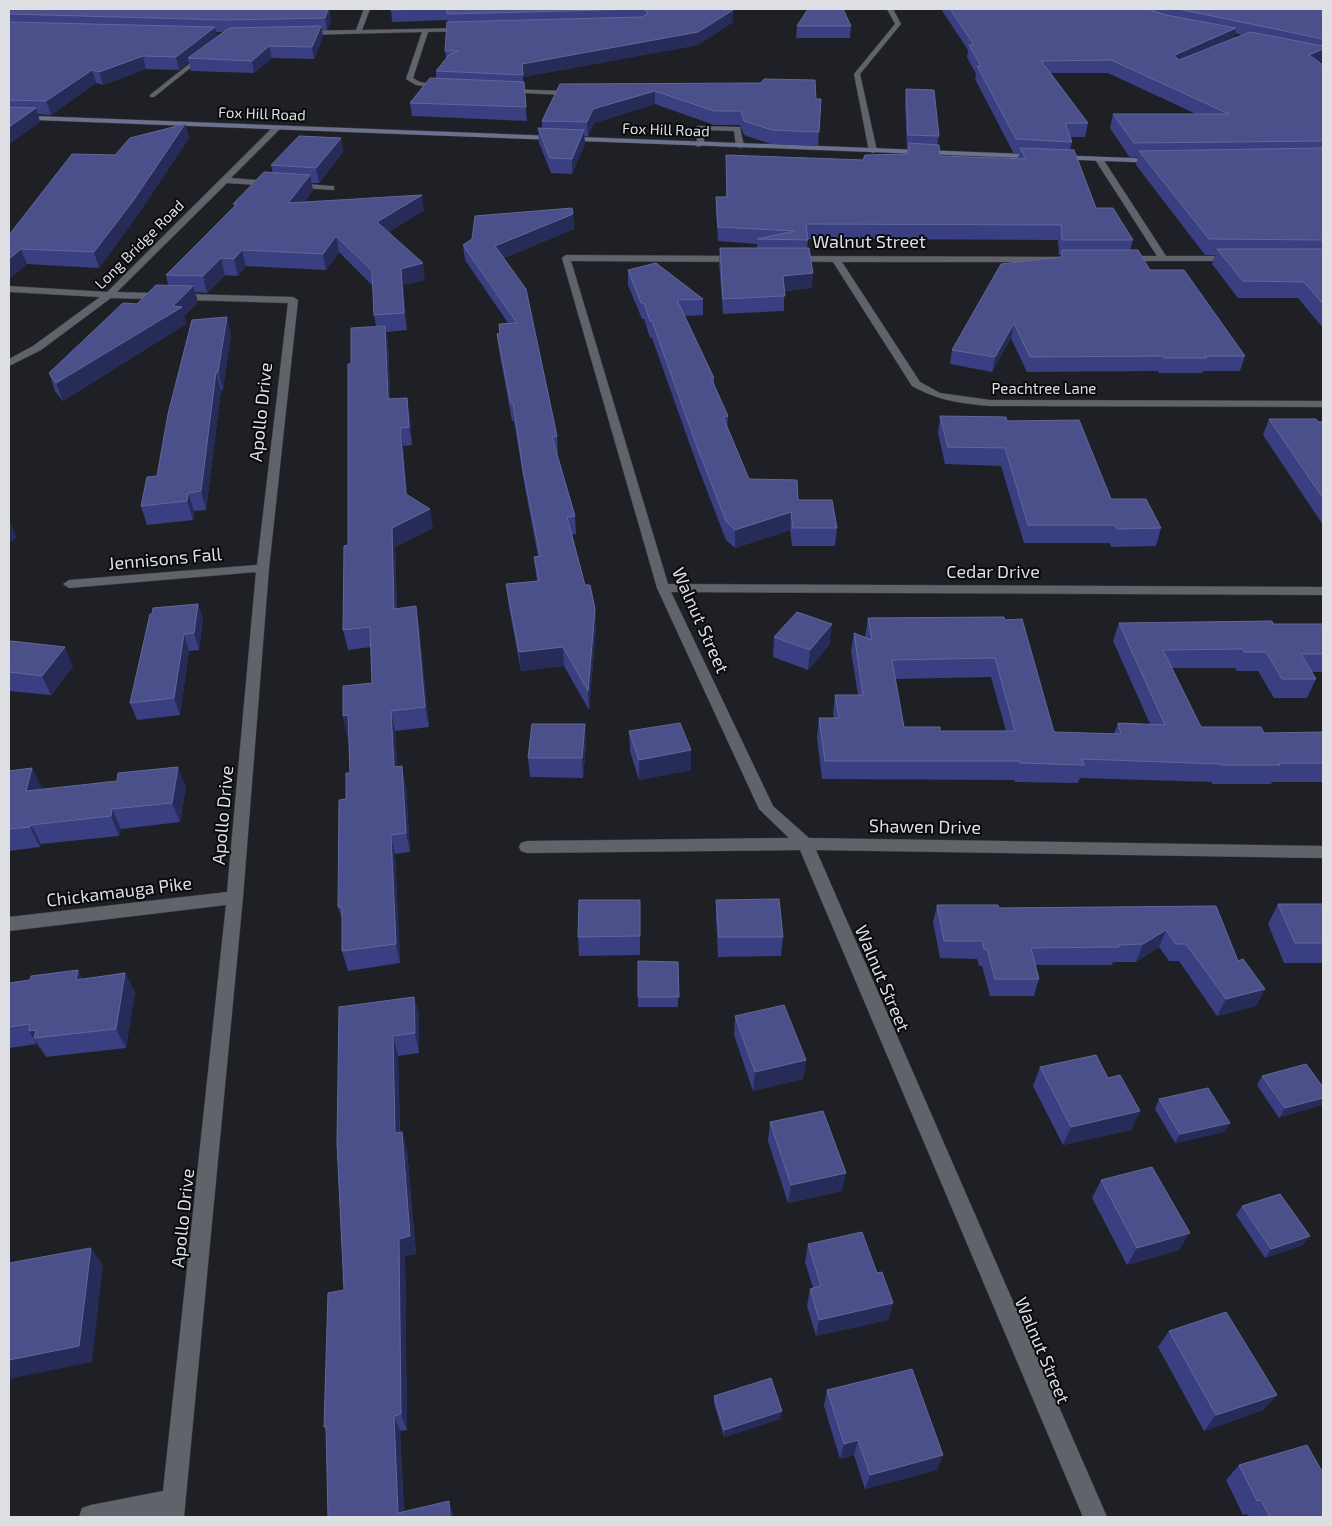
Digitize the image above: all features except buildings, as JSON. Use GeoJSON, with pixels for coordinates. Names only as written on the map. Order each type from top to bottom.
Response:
{"type":"FeatureCollection","features":[{"type":"Feature","properties":{"kind":"main road","name":"Fox Hill Road"},"geometry":{"type":"LineString","coordinates":[[9,117],[1100,161],[1166,162]]}},
{"type":"Feature","properties":{"kind":"street"},"geometry":{"type":"LineString","coordinates":[[358,32],[367,9]]}},
{"type":"Feature","properties":{"kind":"street"},"geometry":{"type":"LineString","coordinates":[[873,151],[857,74],[898,24],[890,9]]}},
{"type":"Feature","properties":{"kind":"street"},"geometry":{"type":"LineString","coordinates":[[298,34],[475,29]]}},
{"type":"Feature","properties":{"kind":"street"},"geometry":{"type":"LineString","coordinates":[[425,31],[409,79],[418,84],[454,88]]}},
{"type":"Feature","properties":{"kind":"street"},"geometry":{"type":"LineString","coordinates":[[152,96],[213,48]]}},
{"type":"Feature","properties":{"kind":"street"},"geometry":{"type":"LineString","coordinates":[[499,90],[564,93]]}},
{"type":"Feature","properties":{"kind":"street","name":"Long Bridge Road"},"geometry":{"type":"LineString","coordinates":[[9,363],[37,348],[109,295],[222,180],[277,128]]}},
{"type":"Feature","properties":{"kind":"street"},"geometry":{"type":"LineString","coordinates":[[700,144],[700,128],[737,129],[740,146]]}},
{"type":"Feature","properties":{"kind":"street"},"geometry":{"type":"LineString","coordinates":[[1100,161],[1163,259]]}},
{"type":"Feature","properties":{"kind":"street"},"geometry":{"type":"LineString","coordinates":[[222,180],[331,188]]}},
{"type":"Feature","properties":{"kind":"street","name":"Walnut Street"},"geometry":{"type":"LineString","coordinates":[[756,259],[566,258],[663,588],[767,809],[805,844],[1095,1517]]}},
{"type":"Feature","properties":{"kind":"street","name":"Walnut Street"},"geometry":{"type":"LineString","coordinates":[[776,259],[1074,259]]}},
{"type":"Feature","properties":{"kind":"street"},"geometry":{"type":"LineString","coordinates":[[1114,259],[1243,259]]}},
{"type":"Feature","properties":{"kind":"street","name":"Peachtree Lane"},"geometry":{"type":"LineString","coordinates":[[836,260],[916,384],[937,395],[959,400],[990,403],[1323,404]]}},
{"type":"Feature","properties":{"kind":"street"},"geometry":{"type":"LineString","coordinates":[[9,289],[109,295]]}},
{"type":"Feature","properties":{"kind":"street","name":"Apollo Drive"},"geometry":{"type":"LineString","coordinates":[[109,295],[293,300],[263,568],[235,897],[173,1509]]}},
{"type":"Feature","properties":{"kind":"street","name":"Jennisons Fall"},"geometry":{"type":"LineString","coordinates":[[69,584],[263,568]]}},
{"type":"Feature","properties":{"kind":"street","name":"Cedar Drive"},"geometry":{"type":"LineString","coordinates":[[663,588],[1323,591]]}},
{"type":"Feature","properties":{"kind":"street","name":"Shawen Drive"},"geometry":{"type":"LineString","coordinates":[[527,847],[805,844],[1323,852]]}},
{"type":"Feature","properties":{"kind":"street","name":"Chickamauga Pike"},"geometry":{"type":"LineString","coordinates":[[9,924],[235,897]]}},
{"type":"Feature","properties":{"kind":"street"},"geometry":{"type":"LineString","coordinates":[[91,1517],[173,1509]]}}]}
